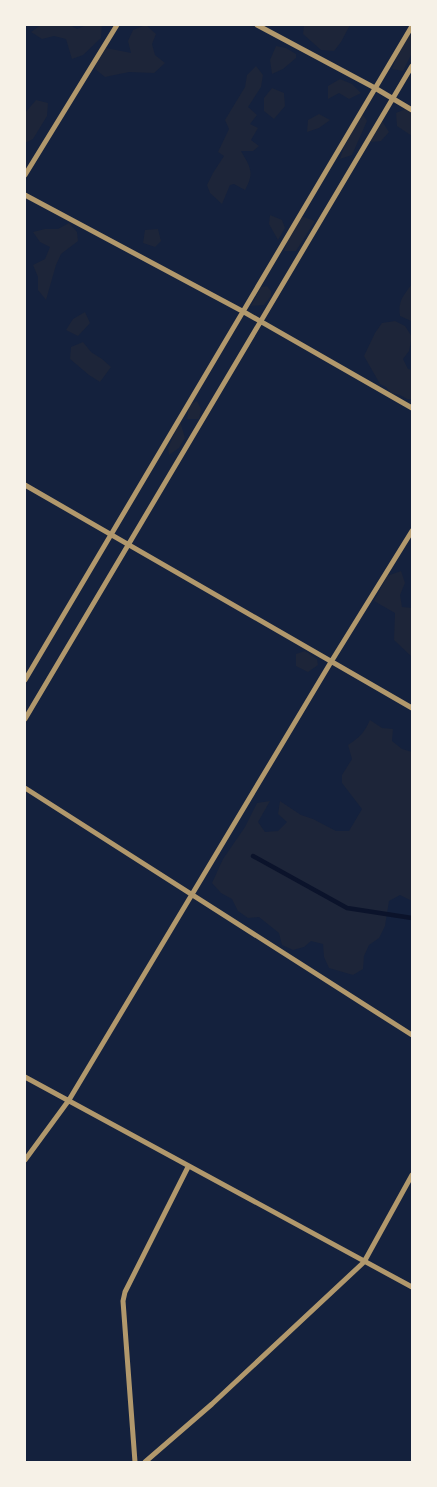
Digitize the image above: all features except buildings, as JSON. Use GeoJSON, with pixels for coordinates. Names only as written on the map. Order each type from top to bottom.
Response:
{"type":"FeatureCollection","features":[{"type":"Feature","properties":{"kind":"street"},"geometry":{"type":"LineString","coordinates":[[25,175],[117,25]]}},
{"type":"Feature","properties":{"kind":"street"},"geometry":{"type":"LineString","coordinates":[[257,25],[412,110]]}},
{"type":"Feature","properties":{"kind":"street"},"geometry":{"type":"LineString","coordinates":[[25,680],[412,26]]}},
{"type":"Feature","properties":{"kind":"street"},"geometry":{"type":"LineString","coordinates":[[25,719],[412,66]]}},
{"type":"Feature","properties":{"kind":"street"},"geometry":{"type":"LineString","coordinates":[[25,194],[244,312],[412,408]]}},
{"type":"Feature","properties":{"kind":"street"},"geometry":{"type":"LineString","coordinates":[[25,485],[412,708]]}},
{"type":"Feature","properties":{"kind":"street"},"geometry":{"type":"LineString","coordinates":[[25,1160],[69,1100],[331,662],[412,531]]}},
{"type":"Feature","properties":{"kind":"street"},"geometry":{"type":"LineString","coordinates":[[25,788],[412,1036]]}},
{"type":"Feature","properties":{"kind":"street"},"geometry":{"type":"LineString","coordinates":[[25,1077],[412,1287]]}},
{"type":"Feature","properties":{"kind":"street"},"geometry":{"type":"LineString","coordinates":[[135,1462],[123,1301],[125,1292],[188,1166]]}},
{"type":"Feature","properties":{"kind":"street"},"geometry":{"type":"LineString","coordinates":[[145,1462],[212,1404],[364,1262],[412,1175]]}},
{"type":"Feature","properties":{"kind":"shaded area"},"geometry":{"type":"Polygon","coordinates":[[[41,25],[70,25],[77,29],[87,25],[102,25],[101,38],[83,55],[72,59],[66,39],[54,36],[42,39],[31,32],[41,25]]]}},
{"type":"Feature","properties":{"kind":"shaded area"},"geometry":{"type":"Polygon","coordinates":[[[146,25],[156,34],[152,44],[155,55],[165,63],[154,73],[129,72],[105,77],[95,69],[97,59],[106,48],[131,53],[128,41],[133,30],[146,25]]]}},
{"type":"Feature","properties":{"kind":"shaded area"},"geometry":{"type":"Polygon","coordinates":[[[304,25],[350,25],[334,51],[321,50],[303,34],[304,25]]]}},
{"type":"Feature","properties":{"kind":"shaded area"},"geometry":{"type":"Polygon","coordinates":[[[412,29],[412,53],[403,71],[392,69],[397,56],[412,29]]]}},
{"type":"Feature","properties":{"kind":"shaded area"},"geometry":{"type":"Polygon","coordinates":[[[276,46],[286,48],[296,54],[296,58],[283,69],[272,74],[270,60],[276,46]]]}},
{"type":"Feature","properties":{"kind":"shaded area"},"geometry":{"type":"Polygon","coordinates":[[[256,66],[263,75],[261,87],[248,107],[257,115],[250,124],[258,128],[251,140],[259,146],[253,151],[241,151],[250,170],[250,179],[245,190],[234,184],[230,185],[222,204],[210,193],[207,185],[224,156],[218,152],[229,129],[225,120],[245,87],[247,75],[256,66]]]}},
{"type":"Feature","properties":{"kind":"shaded area"},"geometry":{"type":"Polygon","coordinates":[[[340,79],[352,84],[361,93],[349,99],[339,93],[328,99],[328,86],[340,79]]]}},
{"type":"Feature","properties":{"kind":"shaded area"},"geometry":{"type":"Polygon","coordinates":[[[272,88],[284,93],[285,106],[274,119],[264,111],[264,98],[272,88]]]}},
{"type":"Feature","properties":{"kind":"shaded area"},"geometry":{"type":"Polygon","coordinates":[[[36,100],[48,103],[47,116],[33,139],[25,143],[25,113],[36,100]]]}},
{"type":"Feature","properties":{"kind":"shaded area"},"geometry":{"type":"Polygon","coordinates":[[[408,108],[412,110],[412,136],[397,126],[396,113],[408,108]]]}},
{"type":"Feature","properties":{"kind":"shaded area"},"geometry":{"type":"Polygon","coordinates":[[[362,113],[367,121],[352,155],[340,159],[344,147],[362,113]]]}},
{"type":"Feature","properties":{"kind":"shaded area"},"geometry":{"type":"Polygon","coordinates":[[[319,114],[330,120],[319,128],[307,132],[308,120],[319,114]]]}},
{"type":"Feature","properties":{"kind":"shaded area"},"geometry":{"type":"Polygon","coordinates":[[[382,121],[389,132],[381,141],[371,142],[372,130],[382,121]]]}},
{"type":"Feature","properties":{"kind":"shaded area"},"geometry":{"type":"Polygon","coordinates":[[[270,215],[282,220],[285,228],[278,240],[269,224],[270,215]]]}},
{"type":"Feature","properties":{"kind":"shaded area"},"geometry":{"type":"Polygon","coordinates":[[[301,216],[315,221],[296,251],[284,251],[288,239],[301,216]]]}},
{"type":"Feature","properties":{"kind":"shaded area"},"geometry":{"type":"Polygon","coordinates":[[[69,223],[77,232],[78,241],[61,254],[46,300],[38,290],[38,277],[33,265],[45,259],[50,247],[40,242],[33,232],[45,229],[58,229],[69,223]]]}},
{"type":"Feature","properties":{"kind":"shaded area"},"geometry":{"type":"Polygon","coordinates":[[[158,229],[161,241],[155,247],[143,243],[145,230],[158,229]]]}},
{"type":"Feature","properties":{"kind":"shaded area"},"geometry":{"type":"Polygon","coordinates":[[[412,284],[411,321],[400,316],[400,306],[402,299],[412,284]]]}},
{"type":"Feature","properties":{"kind":"shaded area"},"geometry":{"type":"Polygon","coordinates":[[[267,286],[271,291],[271,296],[264,305],[251,306],[261,287],[267,286]]]}},
{"type":"Feature","properties":{"kind":"shaded area"},"geometry":{"type":"Polygon","coordinates":[[[85,312],[90,323],[78,336],[66,330],[73,319],[85,312]]]}},
{"type":"Feature","properties":{"kind":"shaded area"},"geometry":{"type":"Polygon","coordinates":[[[395,321],[405,326],[412,337],[409,351],[403,359],[408,369],[412,370],[412,399],[391,393],[380,384],[364,356],[382,323],[395,321]]]}},
{"type":"Feature","properties":{"kind":"shaded area"},"geometry":{"type":"Polygon","coordinates":[[[83,342],[91,352],[111,367],[100,382],[70,359],[71,347],[83,342]]]}},
{"type":"Feature","properties":{"kind":"shaded area"},"geometry":{"type":"Polygon","coordinates":[[[197,401],[201,409],[199,419],[187,419],[189,405],[197,401]]]}},
{"type":"Feature","properties":{"kind":"shaded area"},"geometry":{"type":"Polygon","coordinates":[[[180,421],[185,438],[179,448],[169,455],[168,448],[180,421]]]}},
{"type":"Feature","properties":{"kind":"shaded area"},"geometry":{"type":"Polygon","coordinates":[[[401,571],[405,583],[400,595],[402,607],[412,608],[412,657],[394,640],[395,613],[374,601],[387,576],[401,571]]]}},
{"type":"Feature","properties":{"kind":"shaded area"},"geometry":{"type":"Polygon","coordinates":[[[305,651],[317,659],[318,665],[308,672],[296,666],[296,654],[305,651]]]}},
{"type":"Feature","properties":{"kind":"shaded area"},"geometry":{"type":"Polygon","coordinates":[[[370,720],[382,728],[393,729],[392,741],[402,749],[412,752],[412,901],[400,895],[389,901],[385,926],[379,938],[369,945],[364,956],[363,969],[353,975],[329,968],[324,957],[323,944],[311,941],[304,947],[293,950],[282,945],[279,933],[259,917],[248,918],[238,911],[232,899],[221,893],[212,883],[223,859],[245,827],[257,803],[270,801],[258,822],[265,832],[278,831],[287,822],[278,814],[280,801],[301,815],[336,831],[349,831],[362,809],[342,783],[342,775],[352,759],[348,745],[356,740],[370,720]]]}},
{"type":"Feature","properties":{"kind":"waterway"},"geometry":{"type":"LineString","coordinates":[[253,856],[347,908],[412,918]]}}]}
